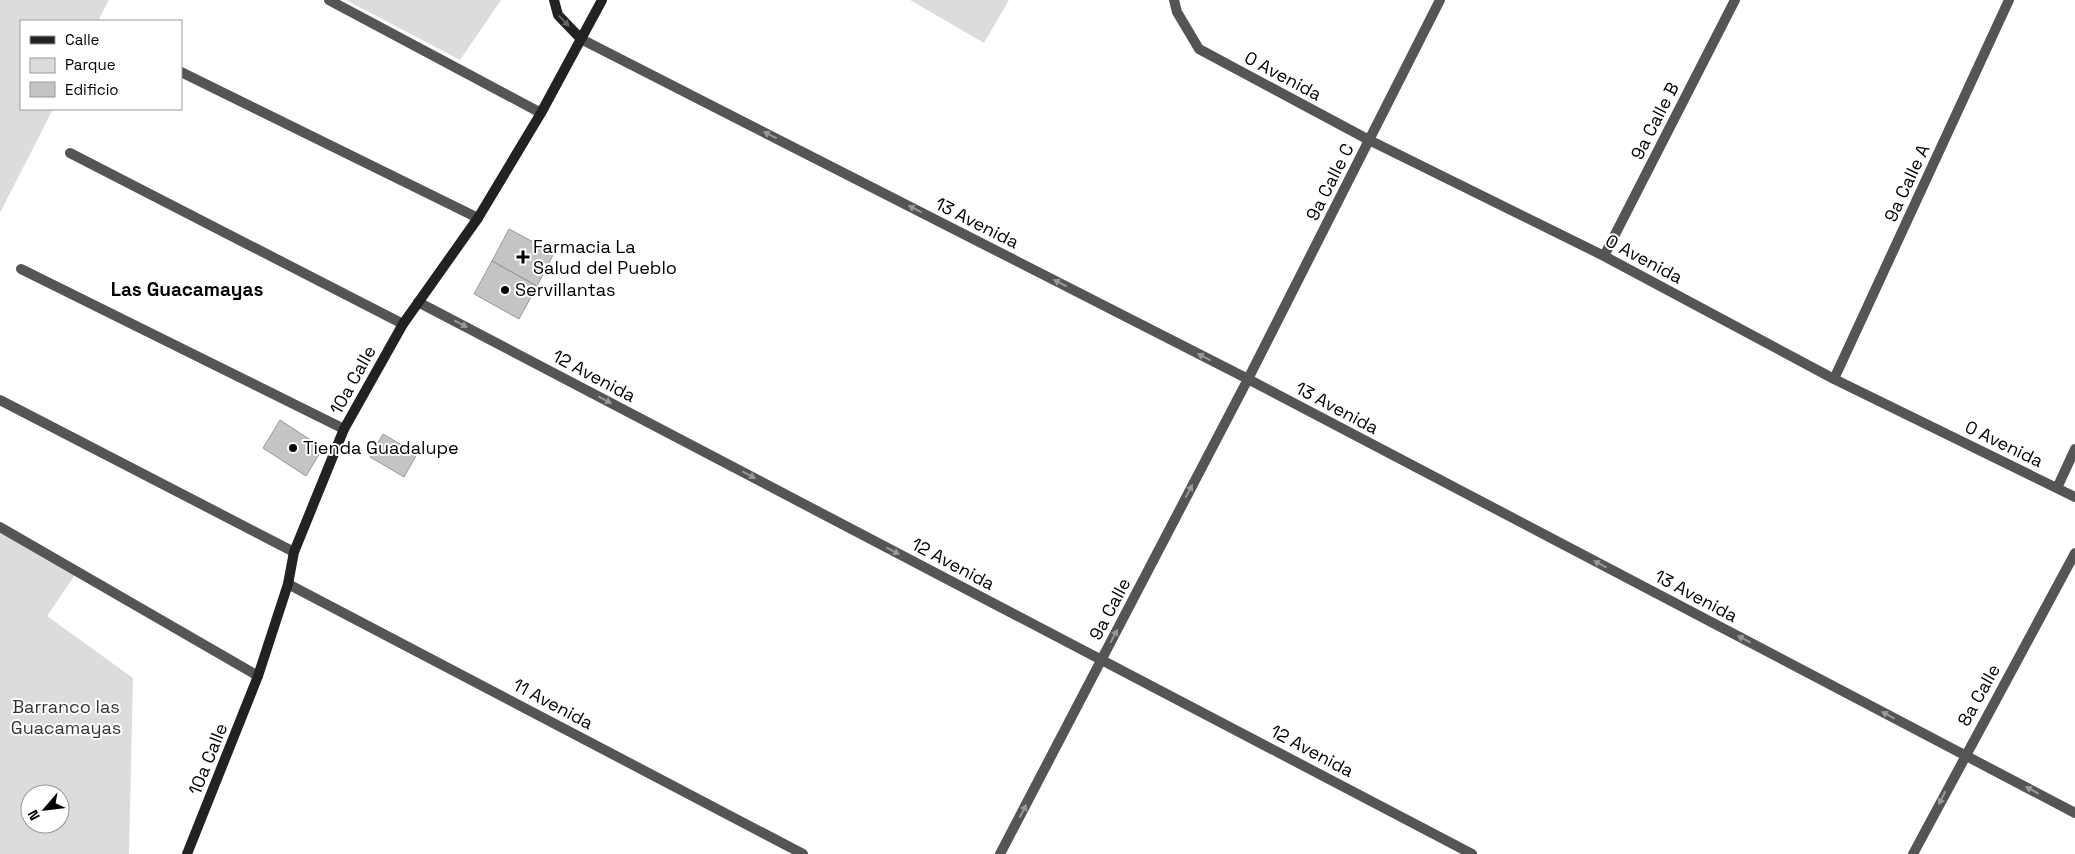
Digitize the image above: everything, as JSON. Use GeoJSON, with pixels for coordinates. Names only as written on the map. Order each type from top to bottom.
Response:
{"type":"FeatureCollection","features":[{"type":"Feature","properties":{"kind":"main road"},"geometry":{"type":"LineString","coordinates":[[554,0],[558,15],[581,39]]}},
{"type":"Feature","properties":{"kind":"main road","name":"10a Calle"},"geometry":{"type":"LineString","coordinates":[[188,854],[258,676],[288,584],[294,552],[344,429],[403,324],[478,218],[541,113],[602,0]]}},
{"type":"Feature","properties":{"kind":"street"},"geometry":{"type":"LineString","coordinates":[[329,0],[541,113]]}},
{"type":"Feature","properties":{"kind":"street","name":"0 Avenida"},"geometry":{"type":"LineString","coordinates":[[1174,0],[1177,12],[1199,49],[1369,140],[1604,256],[1834,379],[2075,497]]}},
{"type":"Feature","properties":{"kind":"street","name":"9a Calle C"},"geometry":{"type":"LineString","coordinates":[[1248,379],[1440,0]]}},
{"type":"Feature","properties":{"kind":"street","name":"9a Calle B"},"geometry":{"type":"LineString","coordinates":[[1604,256],[1735,0]]}},
{"type":"Feature","properties":{"kind":"street","name":"9a Calle A"},"geometry":{"type":"LineString","coordinates":[[1834,379],[2010,0]]}},
{"type":"Feature","properties":{"kind":"street","name":"13 Avenida"},"geometry":{"type":"LineString","coordinates":[[581,39],[1248,379],[2075,813]]}},
{"type":"Feature","properties":{"kind":"street"},"geometry":{"type":"LineString","coordinates":[[182,72],[478,218]]}},
{"type":"Feature","properties":{"kind":"street"},"geometry":{"type":"LineString","coordinates":[[70,152],[403,324]]}},
{"type":"Feature","properties":{"kind":"street"},"geometry":{"type":"LineString","coordinates":[[21,269],[344,429]]}},
{"type":"Feature","properties":{"kind":"street","name":"12 Avenida"},"geometry":{"type":"LineString","coordinates":[[418,302],[1472,854]]}},
{"type":"Feature","properties":{"kind":"street","name":"9a Calle"},"geometry":{"type":"LineString","coordinates":[[1000,854],[1248,379]]}},
{"type":"Feature","properties":{"kind":"street"},"geometry":{"type":"LineString","coordinates":[[0,400],[294,552]]}},
{"type":"Feature","properties":{"kind":"street"},"geometry":{"type":"LineString","coordinates":[[2056,488],[2075,449]]}},
{"type":"Feature","properties":{"kind":"street"},"geometry":{"type":"LineString","coordinates":[[0,526],[258,676]]}},
{"type":"Feature","properties":{"kind":"street","name":"8a Calle"},"geometry":{"type":"LineString","coordinates":[[1913,854],[2075,553]]}},
{"type":"Feature","properties":{"kind":"street","name":"11 Avenida"},"geometry":{"type":"LineString","coordinates":[[288,584],[803,854]]}},
{"type":"Feature","properties":{"kind":"green space"},"geometry":{"type":"Polygon","coordinates":[[[0,0],[109,0],[99,20],[20,20],[20,110],[52,110],[0,213],[0,0]]]}},
{"type":"Feature","properties":{"kind":"green space"},"geometry":{"type":"Polygon","coordinates":[[[346,0],[501,0],[460,60],[346,0]]]}},
{"type":"Feature","properties":{"kind":"green space"},"geometry":{"type":"Polygon","coordinates":[[[910,0],[1009,0],[984,43],[910,0]]]}},
{"type":"Feature","properties":{"kind":"green space","name":"Barranco las Guacamayas"},"geometry":{"type":"Polygon","coordinates":[[[0,525],[77,572],[47,616],[133,678],[129,854],[0,854],[0,525]]]}},
{"type":"Feature","properties":{"kind":"building","name":"Farmacia La Salud del Pueblo"},"geometry":{"type":"Polygon","coordinates":[[[509,229],[554,253],[537,286],[492,261],[509,229]]]}},
{"type":"Feature","properties":{"kind":"building","name":"Servillantas"},"geometry":{"type":"Polygon","coordinates":[[[492,261],[537,286],[519,319],[474,294],[492,261]]]}},
{"type":"Feature","properties":{"kind":"building","name":"Tienda Guadalupe"},"geometry":{"type":"Polygon","coordinates":[[[280,420],[323,448],[306,476],[263,448],[280,420]]]}},
{"type":"Feature","properties":{"kind":"building"},"geometry":{"type":"Polygon","coordinates":[[[383,434],[417,454],[404,477],[370,457],[383,434]]]}},
{"type":"Feature","properties":{"kind":"place","name":"Farmacia La Salud del Pueblo"},"geometry":{"type":"Point","coordinates":[523,257]}},
{"type":"Feature","properties":{"kind":"place","name":"Servillantas"},"geometry":{"type":"Point","coordinates":[505,290]}},
{"type":"Feature","properties":{"kind":"place","name":"Tienda Guadalupe"},"geometry":{"type":"Point","coordinates":[293,448]}},
{"type":"Feature","properties":{"kind":"district","name":"Las Guacamayas"},"geometry":{"type":"Point","coordinates":[187,289]}}]}
